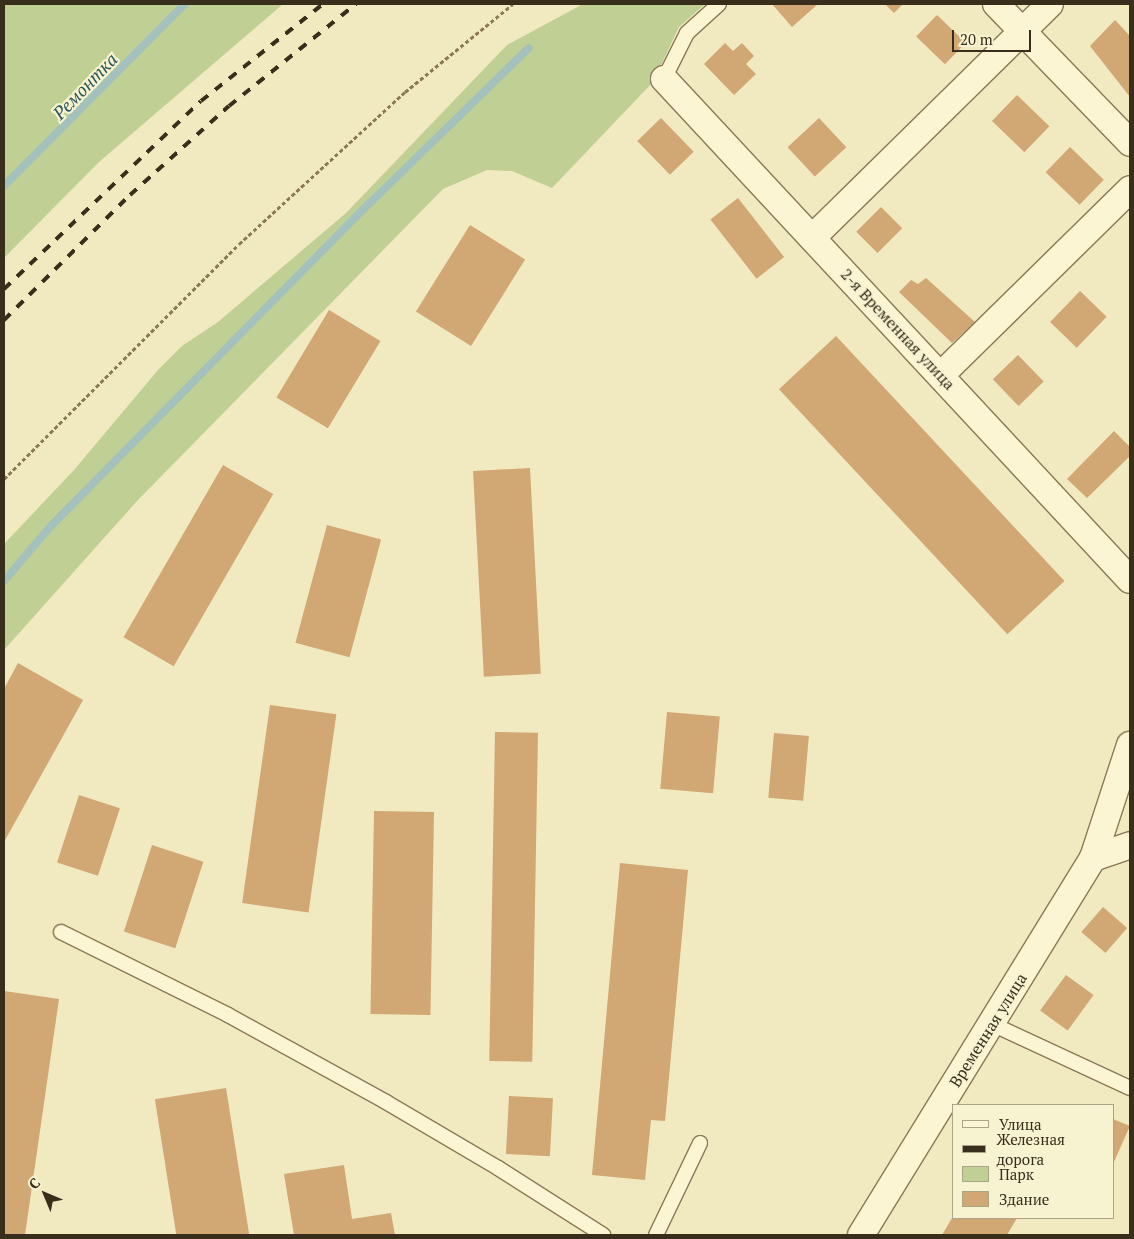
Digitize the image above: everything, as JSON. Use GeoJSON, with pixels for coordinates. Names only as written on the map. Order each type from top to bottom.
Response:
{"type":"FeatureCollection","features":[{"type":"Feature","properties":{"kind":"street"},"geometry":{"type":"LineString","coordinates":[[996,4],[1130,143]]}},
{"type":"Feature","properties":{"kind":"street"},"geometry":{"type":"LineString","coordinates":[[813,237],[1050,4]]}},
{"type":"Feature","properties":{"kind":"street","name":"2-я Временная улица"},"geometry":{"type":"LineString","coordinates":[[664,79],[1130,580]]}},
{"type":"Feature","properties":{"kind":"street"},"geometry":{"type":"LineString","coordinates":[[941,375],[1130,189]]}},
{"type":"Feature","properties":{"kind":"street"},"geometry":{"type":"LineString","coordinates":[[1093,858],[1130,745]]}},
{"type":"Feature","properties":{"kind":"street"},"geometry":{"type":"LineString","coordinates":[[1093,858],[1130,845]]}},
{"type":"Feature","properties":{"kind":"street","name":"Временная улица"},"geometry":{"type":"LineString","coordinates":[[861,1235],[1093,858]]}},
{"type":"Feature","properties":{"kind":"lane"},"geometry":{"type":"LineString","coordinates":[[664,79],[687,33],[719,4]]}},
{"type":"Feature","properties":{"kind":"lane"},"geometry":{"type":"LineString","coordinates":[[61,932],[228,1015],[386,1102],[498,1168],[603,1235]]}},
{"type":"Feature","properties":{"kind":"lane"},"geometry":{"type":"LineString","coordinates":[[992,1024],[1130,1088]]}},
{"type":"Feature","properties":{"kind":"lane"},"geometry":{"type":"LineString","coordinates":[[656,1235],[700,1143]]}},
{"type":"Feature","properties":{"kind":"path"},"geometry":{"type":"LineString","coordinates":[[4,479],[239,244],[405,92],[513,4]]}},
{"type":"Feature","properties":{"kind":"green space"},"geometry":{"type":"Polygon","coordinates":[[[4,4],[283,4],[99,162],[4,258],[4,4]]]}},
{"type":"Feature","properties":{"kind":"green space"},"geometry":{"type":"Polygon","coordinates":[[[583,4],[705,4],[679,27],[653,82],[552,188],[512,171],[487,170],[443,189],[137,501],[4,650],[4,544],[74,470],[158,370],[182,346],[218,322],[346,213],[507,45],[583,4]]]}},
{"type":"Feature","properties":{"kind":"building"},"geometry":{"type":"Polygon","coordinates":[[[772,4],[818,4],[792,27],[772,4]]]}},
{"type":"Feature","properties":{"kind":"building"},"geometry":{"type":"Polygon","coordinates":[[[885,4],[903,4],[894,13],[885,4]]]}},
{"type":"Feature","properties":{"kind":"building"},"geometry":{"type":"Polygon","coordinates":[[[937,15],[966,43],[945,64],[916,37],[937,15]]]}},
{"type":"Feature","properties":{"kind":"building"},"geometry":{"type":"Polygon","coordinates":[[[1115,20],[1130,36],[1130,97],[1090,46],[1115,20]]]}},
{"type":"Feature","properties":{"kind":"building"},"geometry":{"type":"Polygon","coordinates":[[[725,43],[733,51],[742,43],[754,56],[746,64],[756,74],[734,95],[704,64],[725,43]]]}},
{"type":"Feature","properties":{"kind":"building"},"geometry":{"type":"Polygon","coordinates":[[[1017,95],[1049,126],[1024,152],[992,121],[1017,95]]]}},
{"type":"Feature","properties":{"kind":"building"},"geometry":{"type":"Polygon","coordinates":[[[661,118],[694,152],[670,175],[637,141],[661,118]]]}},
{"type":"Feature","properties":{"kind":"building"},"geometry":{"type":"Polygon","coordinates":[[[819,118],[846,147],[815,177],[788,147],[819,118]]]}},
{"type":"Feature","properties":{"kind":"building"},"geometry":{"type":"Polygon","coordinates":[[[1070,147],[1104,180],[1079,205],[1046,172],[1070,147]]]}},
{"type":"Feature","properties":{"kind":"building"},"geometry":{"type":"Polygon","coordinates":[[[738,198],[784,257],[757,279],[710,220],[738,198]]]}},
{"type":"Feature","properties":{"kind":"building"},"geometry":{"type":"Polygon","coordinates":[[[881,207],[902,228],[877,253],[856,232],[881,207]]]}},
{"type":"Feature","properties":{"kind":"building"},"geometry":{"type":"Polygon","coordinates":[[[470,225],[525,259],[471,346],[416,312],[470,225]]]}},
{"type":"Feature","properties":{"kind":"building"},"geometry":{"type":"Polygon","coordinates":[[[926,278],[975,322],[952,343],[899,292],[911,280],[918,284],[926,278]]]}},
{"type":"Feature","properties":{"kind":"building"},"geometry":{"type":"Polygon","coordinates":[[[1080,291],[1107,317],[1077,348],[1050,322],[1080,291]]]}},
{"type":"Feature","properties":{"kind":"building"},"geometry":{"type":"Polygon","coordinates":[[[329,310],[380,341],[328,428],[276,397],[329,310]]]}},
{"type":"Feature","properties":{"kind":"building"},"geometry":{"type":"Polygon","coordinates":[[[836,336],[1064,581],[1007,634],[779,389],[836,336]]]}},
{"type":"Feature","properties":{"kind":"building"},"geometry":{"type":"Polygon","coordinates":[[[1018,355],[1044,382],[1019,406],[993,379],[1018,355]]]}},
{"type":"Feature","properties":{"kind":"building"},"geometry":{"type":"Polygon","coordinates":[[[1114,431],[1130,447],[1130,456],[1087,498],[1067,479],[1114,431]]]}},
{"type":"Feature","properties":{"kind":"building"},"geometry":{"type":"Polygon","coordinates":[[[223,465],[273,494],[174,666],[124,637],[223,465]]]}},
{"type":"Feature","properties":{"kind":"building"},"geometry":{"type":"Polygon","coordinates":[[[530,468],[541,674],[484,677],[473,471],[530,468]]]}},
{"type":"Feature","properties":{"kind":"building"},"geometry":{"type":"Polygon","coordinates":[[[327,525],[381,539],[350,657],[295,643],[327,525]]]}},
{"type":"Feature","properties":{"kind":"building"},"geometry":{"type":"Polygon","coordinates":[[[18,663],[83,700],[4,842],[4,689],[18,663]]]}},
{"type":"Feature","properties":{"kind":"building"},"geometry":{"type":"Polygon","coordinates":[[[270,705],[336,714],[309,912],[242,903],[270,705]]]}},
{"type":"Feature","properties":{"kind":"building"},"geometry":{"type":"Polygon","coordinates":[[[667,712],[720,717],[713,793],[660,789],[667,712]]]}},
{"type":"Feature","properties":{"kind":"building"},"geometry":{"type":"Polygon","coordinates":[[[495,732],[538,733],[532,1062],[489,1061],[495,732]]]}},
{"type":"Feature","properties":{"kind":"building"},"geometry":{"type":"Polygon","coordinates":[[[774,733],[809,736],[803,801],[768,798],[774,733]]]}},
{"type":"Feature","properties":{"kind":"building"},"geometry":{"type":"Polygon","coordinates":[[[79,795],[120,808],[98,876],[57,863],[79,795]]]}},
{"type":"Feature","properties":{"kind":"building"},"geometry":{"type":"Polygon","coordinates":[[[374,811],[434,812],[430,1015],[370,1014],[374,811]]]}},
{"type":"Feature","properties":{"kind":"building"},"geometry":{"type":"Polygon","coordinates":[[[152,845],[203,862],[175,948],[124,932],[152,845]]]}},
{"type":"Feature","properties":{"kind":"building"},"geometry":{"type":"Polygon","coordinates":[[[620,863],[688,870],[665,1121],[651,1120],[645,1180],[592,1175],[620,863]]]}},
{"type":"Feature","properties":{"kind":"building"},"geometry":{"type":"Polygon","coordinates":[[[1103,907],[1127,928],[1106,953],[1081,932],[1103,907]]]}},
{"type":"Feature","properties":{"kind":"building"},"geometry":{"type":"Polygon","coordinates":[[[1066,975],[1094,995],[1068,1031],[1040,1011],[1066,975]]]}},
{"type":"Feature","properties":{"kind":"building"},"geometry":{"type":"Polygon","coordinates":[[[4,991],[59,999],[25,1235],[4,1235],[4,991]]]}},
{"type":"Feature","properties":{"kind":"building"},"geometry":{"type":"Polygon","coordinates":[[[226,1088],[249,1235],[176,1235],[155,1099],[226,1088]]]}},
{"type":"Feature","properties":{"kind":"building"},"geometry":{"type":"Polygon","coordinates":[[[509,1096],[553,1098],[550,1156],[506,1154],[509,1096]]]}},
{"type":"Feature","properties":{"kind":"building"},"geometry":{"type":"Polygon","coordinates":[[[1114,1119],[1130,1126],[1114,1162],[1114,1119]]]}},
{"type":"Feature","properties":{"kind":"building"},"geometry":{"type":"Polygon","coordinates":[[[344,1165],[352,1219],[391,1213],[395,1235],[294,1235],[284,1174],[344,1165]]]}},
{"type":"Feature","properties":{"kind":"building"},"geometry":{"type":"Polygon","coordinates":[[[952,1218],[1016,1219],[1007,1235],[942,1235],[952,1218]]]}},
{"type":"Feature","properties":{"kind":"waterway","name":"Ремонтка"},"geometry":{"type":"LineString","coordinates":[[4,186],[185,4]]}},
{"type":"Feature","properties":{"kind":"waterway"},"geometry":{"type":"LineString","coordinates":[[4,581],[51,526],[369,204],[529,48]]}},
{"type":"Feature","properties":{"kind":"railway"},"geometry":{"type":"LineString","coordinates":[[4,289],[201,101],[323,4]]}},
{"type":"Feature","properties":{"kind":"railway"},"geometry":{"type":"LineString","coordinates":[[4,320],[130,195],[229,106],[356,4]]}}]}
